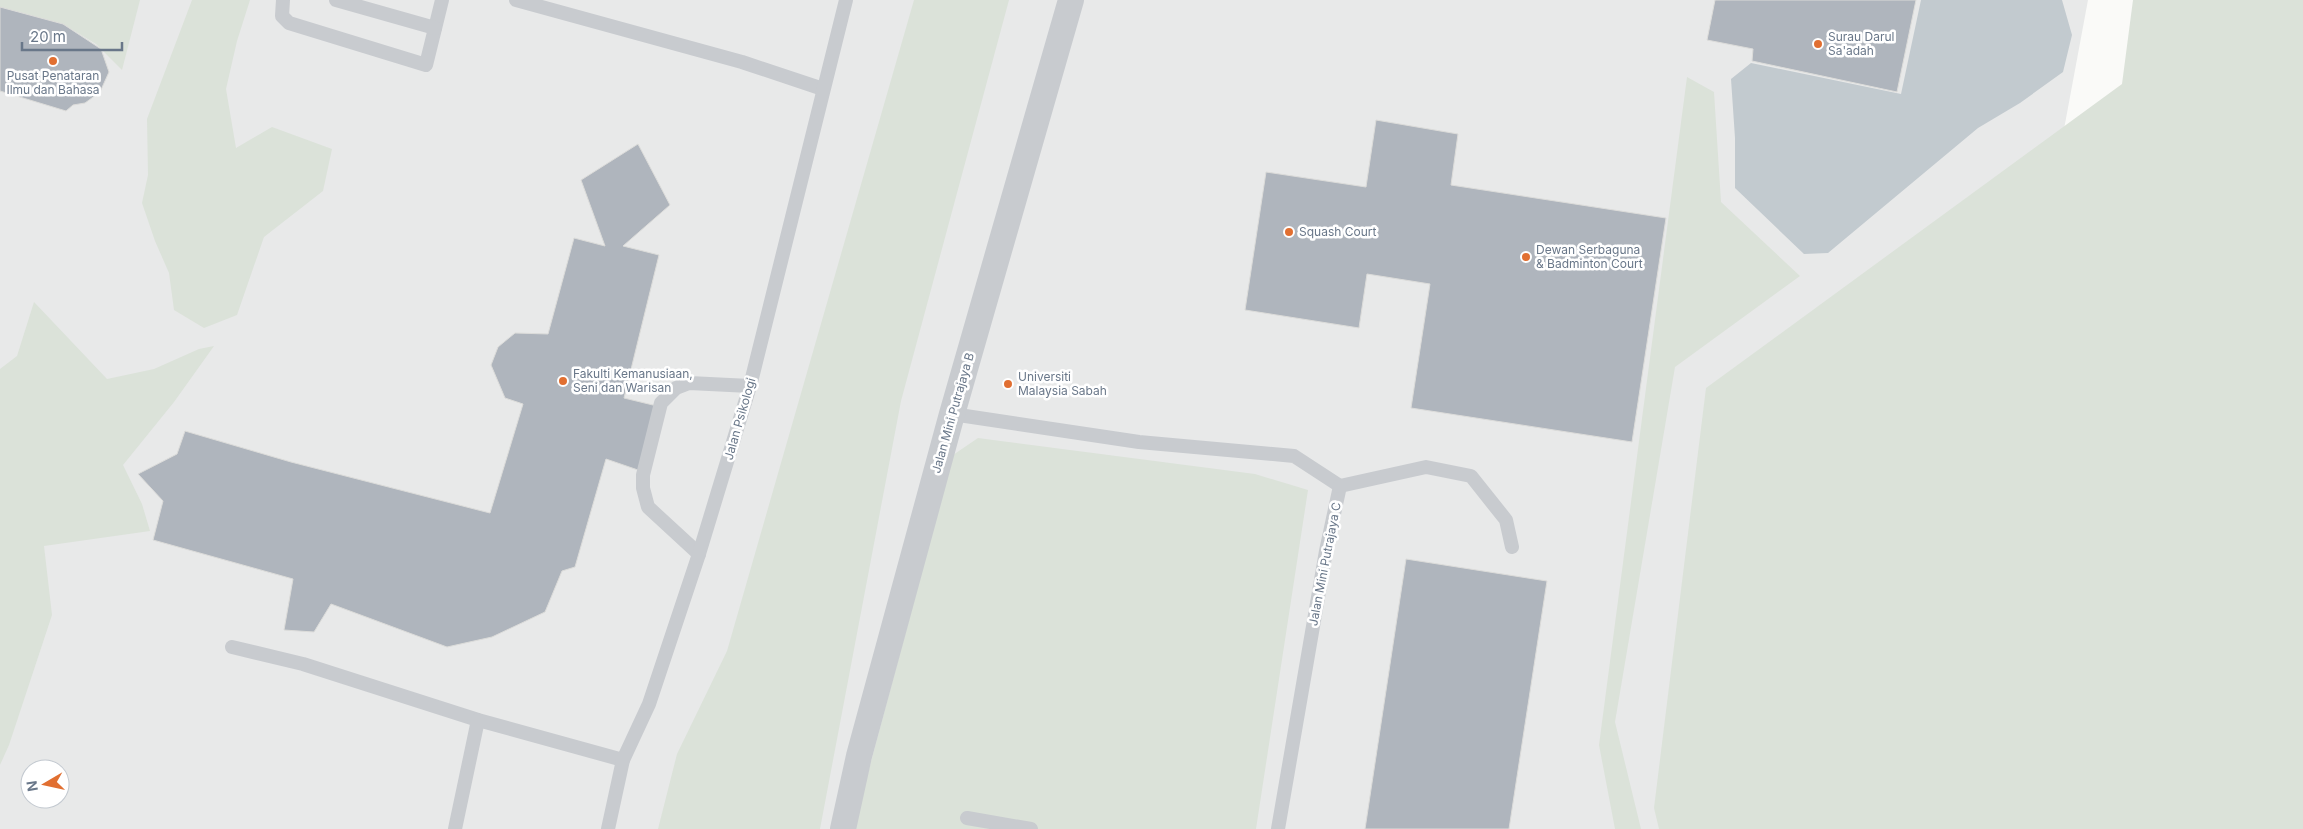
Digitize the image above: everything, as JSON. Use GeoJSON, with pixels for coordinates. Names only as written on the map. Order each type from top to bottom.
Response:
{"type":"FeatureCollection","features":[{"type":"Feature","properties":{"kind":"street","name":"Jalan Mini Putrajaya B"},"geometry":{"type":"LineString","coordinates":[[843,829],[859,756],[952,414],[1071,0]]}},
{"type":"Feature","properties":{"kind":"lane"},"geometry":{"type":"LineString","coordinates":[[283,0],[282,16],[288,23],[426,65],[442,0]]}},
{"type":"Feature","properties":{"kind":"lane"},"geometry":{"type":"LineString","coordinates":[[336,0],[435,28]]}},
{"type":"Feature","properties":{"kind":"lane"},"geometry":{"type":"LineString","coordinates":[[516,0],[742,62],[823,89]]}},
{"type":"Feature","properties":{"kind":"lane","name":"Jalan Psikologi"},"geometry":{"type":"LineString","coordinates":[[608,829],[623,760],[648,704],[699,554],[750,386],[846,0]]}},
{"type":"Feature","properties":{"kind":"lane"},"geometry":{"type":"LineString","coordinates":[[699,554],[648,507],[643,488],[643,475],[661,403],[676,388],[690,383],[750,386]]}},
{"type":"Feature","properties":{"kind":"lane","name":"Jalan Mini Putrajaya C"},"geometry":{"type":"LineString","coordinates":[[952,414],[1139,442],[1294,456],[1340,486],[1326,551],[1278,829]]}},
{"type":"Feature","properties":{"kind":"lane"},"geometry":{"type":"LineString","coordinates":[[1340,486],[1426,467],[1471,476],[1506,520],[1512,547]]}},
{"type":"Feature","properties":{"kind":"lane"},"geometry":{"type":"LineString","coordinates":[[232,646],[303,664],[478,720],[623,760]]}},
{"type":"Feature","properties":{"kind":"lane"},"geometry":{"type":"LineString","coordinates":[[455,829],[478,720]]}},
{"type":"Feature","properties":{"kind":"lane"},"geometry":{"type":"LineString","coordinates":[[967,818],[1031,829]]}},
{"type":"Feature","properties":{"kind":"shaded area","name":"Universiti Malaysia Sabah"},"geometry":{"type":"Polygon","coordinates":[[[0,0],[2088,0],[1934,829],[0,829],[0,0]]]}},
{"type":"Feature","properties":{"kind":"shaded area"},"geometry":{"type":"Polygon","coordinates":[[[0,0],[140,0],[122,70],[96,44],[63,24],[0,7],[0,0]]]}},
{"type":"Feature","properties":{"kind":"shaded area"},"geometry":{"type":"Polygon","coordinates":[[[192,0],[250,0],[237,41],[226,89],[236,148],[272,127],[332,149],[323,191],[264,237],[237,315],[204,328],[174,310],[169,273],[155,241],[142,203],[148,175],[147,119],[192,0]]]}},
{"type":"Feature","properties":{"kind":"shaded area"},"geometry":{"type":"Polygon","coordinates":[[[914,0],[1009,0],[901,401],[820,829],[658,829],[677,754],[727,651],[914,0]]]}},
{"type":"Feature","properties":{"kind":"shaded area"},"geometry":{"type":"Polygon","coordinates":[[[1921,0],[2062,0],[2072,35],[2063,72],[2020,103],[1978,128],[1828,253],[1804,254],[1735,188],[1735,138],[1731,79],[1751,63],[1901,94],[1921,0]]]}},
{"type":"Feature","properties":{"kind":"shaded area"},"geometry":{"type":"Polygon","coordinates":[[[2133,0],[2303,0],[2303,829],[1659,829],[1654,808],[1706,388],[2122,84],[2133,0]]]}},
{"type":"Feature","properties":{"kind":"shaded area"},"geometry":{"type":"Polygon","coordinates":[[[1687,77],[1714,92],[1721,202],[1800,276],[1675,367],[1615,722],[1641,829],[1615,829],[1599,745],[1687,77]]]}},
{"type":"Feature","properties":{"kind":"shaded area"},"geometry":{"type":"Polygon","coordinates":[[[34,302],[107,379],[154,369],[199,349],[214,346],[174,402],[123,465],[142,504],[150,531],[44,546],[52,615],[9,745],[0,765],[0,369],[17,356],[34,302]]]}},
{"type":"Feature","properties":{"kind":"shaded area"},"geometry":{"type":"Polygon","coordinates":[[[978,438],[1255,474],[1308,490],[1256,829],[853,829],[953,455],[978,438]]]}},
{"type":"Feature","properties":{"kind":"building","name":"Surau Darul Sa'adah"},"geometry":{"type":"Polygon","coordinates":[[[1715,0],[1916,0],[1897,92],[1752,61],[1753,49],[1707,40],[1715,0]]]}},
{"type":"Feature","properties":{"kind":"building","name":"Pusat Penataran Ilmu dan Bahasa"},"geometry":{"type":"Polygon","coordinates":[[[0,7],[63,24],[101,49],[109,72],[100,92],[85,103],[73,105],[66,111],[0,91],[0,7]]]}},
{"type":"Feature","properties":{"kind":"building"},"geometry":{"type":"Polygon","coordinates":[[[1376,120],[1458,134],[1451,185],[1666,218],[1632,442],[1411,408],[1430,284],[1367,274],[1359,328],[1245,310],[1266,172],[1366,187],[1376,120]]]}},
{"type":"Feature","properties":{"kind":"building","name":"Fakulti Kemanusiaan, Seni dan Warisan"},"geometry":{"type":"Polygon","coordinates":[[[638,144],[670,205],[623,246],[659,255],[624,398],[657,406],[638,470],[606,459],[575,567],[562,571],[545,612],[492,637],[447,647],[331,604],[314,632],[284,630],[293,579],[153,540],[163,501],[138,474],[177,454],[185,431],[291,462],[490,513],[523,404],[505,398],[491,365],[498,347],[515,333],[548,334],[574,238],[605,246],[581,180],[638,144]]]}},
{"type":"Feature","properties":{"kind":"building"},"geometry":{"type":"Polygon","coordinates":[[[1406,559],[1547,581],[1509,829],[1365,829],[1406,559]]]}},
{"type":"Feature","properties":{"kind":"place","name":"Surau Darul Sa'adah"},"geometry":{"type":"Point","coordinates":[1818,44]}},
{"type":"Feature","properties":{"kind":"place","name":"Pusat Penataran Ilmu dan Bahasa"},"geometry":{"type":"Point","coordinates":[53,61]}},
{"type":"Feature","properties":{"kind":"place","name":"Squash Court"},"geometry":{"type":"Point","coordinates":[1289,232]}},
{"type":"Feature","properties":{"kind":"place","name":"Dewan Serbaguna & Badminton Court"},"geometry":{"type":"Point","coordinates":[1526,257]}},
{"type":"Feature","properties":{"kind":"place","name":"Fakulti Kemanusiaan, Seni dan Warisan"},"geometry":{"type":"Point","coordinates":[563,381]}},
{"type":"Feature","properties":{"kind":"place","name":"Universiti Malaysia Sabah"},"geometry":{"type":"Point","coordinates":[1008,384]}}]}
